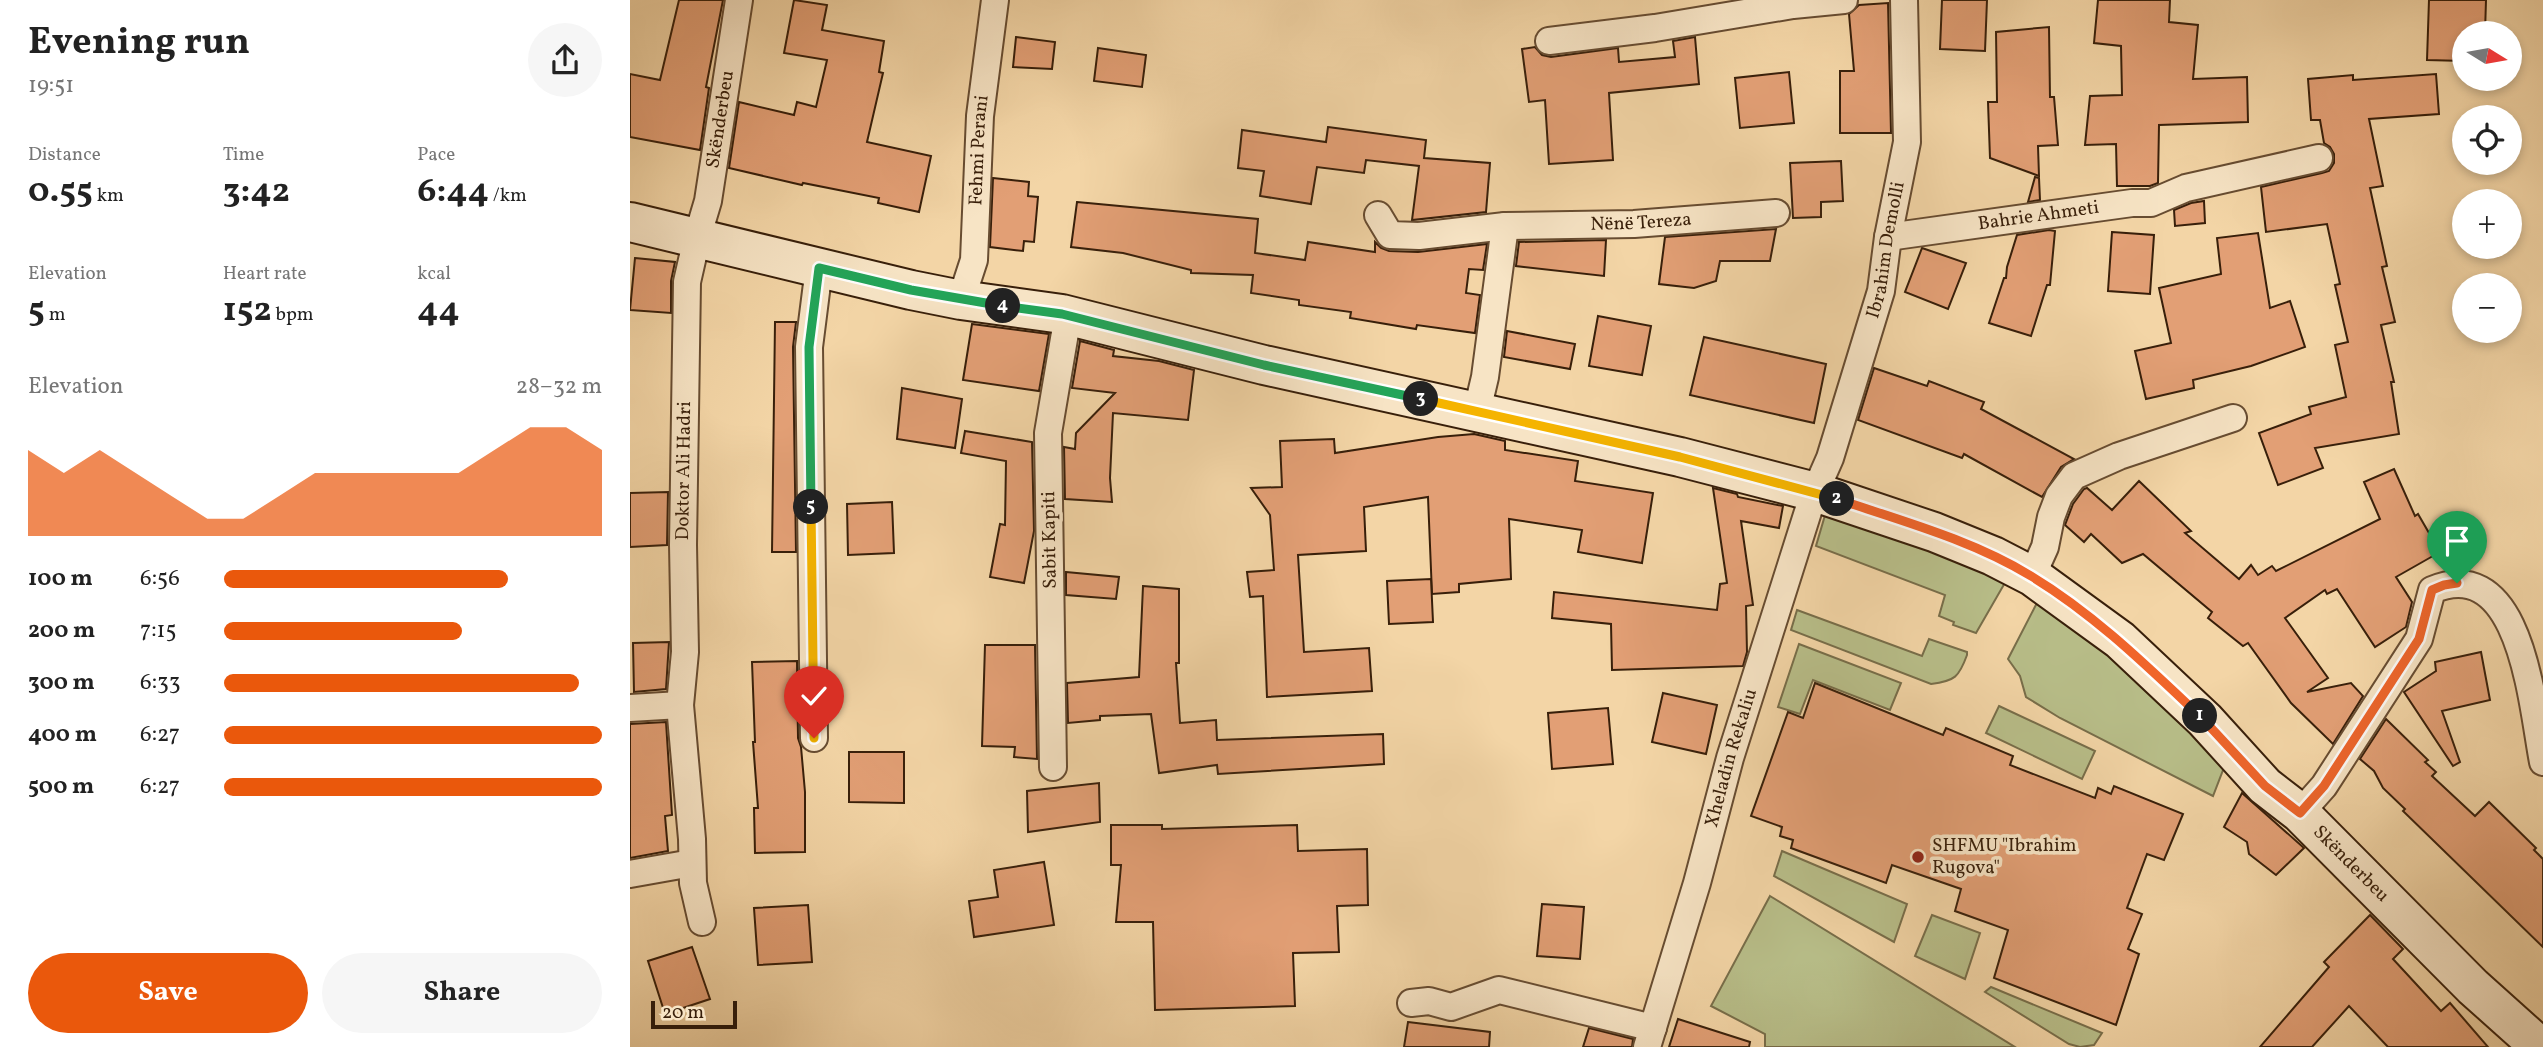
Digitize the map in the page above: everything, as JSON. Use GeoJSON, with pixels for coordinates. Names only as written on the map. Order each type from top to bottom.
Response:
{"type":"FeatureCollection","features":[{"type":"Feature","properties":{"kind":"main road","name":"Skënderbeu"},"geometry":{"type":"LineString","coordinates":[[630,222],[961,300],[1062,314],[1264,365],[1680,457],[1815,492],[1934,532],[1993,556],[2032,576],[2120,640],[2205,720],[2265,786],[2300,813],[2463,977],[2540,1047]]}},
{"type":"Feature","properties":{"kind":"street","name":"Skënderbeu"},"geometry":{"type":"LineString","coordinates":[[697,238],[708,201],[739,0]]}},
{"type":"Feature","properties":{"kind":"street","name":"Fehmi Perani"},"geometry":{"type":"LineString","coordinates":[[961,300],[974,260],[980,116],[995,0]]}},
{"type":"Feature","properties":{"kind":"street"},"geometry":{"type":"LineString","coordinates":[[1549,41],[1655,29],[1793,5],[1844,0]]}},
{"type":"Feature","properties":{"kind":"street","name":"Ibrahim Demolli"},"geometry":{"type":"LineString","coordinates":[[1815,492],[1830,458],[1881,291],[1888,237],[1907,142],[1904,0]]}},
{"type":"Feature","properties":{"kind":"street","name":"Bahrie Ahmeti"},"geometry":{"type":"LineString","coordinates":[[1888,237],[2151,202],[2186,188],[2319,158]]}},
{"type":"Feature","properties":{"kind":"street","name":"Nënë Tereza"},"geometry":{"type":"LineString","coordinates":[[1378,215],[1390,235],[1419,236],[1506,226],[1634,224],[1776,213]]}},
{"type":"Feature","properties":{"kind":"street"},"geometry":{"type":"LineString","coordinates":[[1477,411],[1485,377],[1506,226]]}},
{"type":"Feature","properties":{"kind":"street","name":"Doktor Ali Hadri"},"geometry":{"type":"LineString","coordinates":[[697,238],[687,282],[682,545],[685,652],[680,705],[693,883],[702,922]]}},
{"type":"Feature","properties":{"kind":"street"},"geometry":{"type":"LineString","coordinates":[[814,738],[809,347],[819,268]]}},
{"type":"Feature","properties":{"kind":"street","name":"Sabit Kapiti"},"geometry":{"type":"LineString","coordinates":[[1053,767],[1048,433],[1066,327],[1062,314]]}},
{"type":"Feature","properties":{"kind":"street"},"geometry":{"type":"LineString","coordinates":[[2032,576],[2045,547],[2051,517],[2059,496],[2074,476],[2119,456],[2233,418]]}},
{"type":"Feature","properties":{"kind":"street","name":"Xheladin Rekaliu"},"geometry":{"type":"LineString","coordinates":[[1411,1003],[1429,1001],[1451,1006],[1499,990],[1650,1037],[1697,883],[1730,758],[1815,492]]}},
{"type":"Feature","properties":{"kind":"street"},"geometry":{"type":"LineString","coordinates":[[2300,813],[2324,786],[2419,639],[2432,590],[2457,583],[2482,590],[2500,605],[2517,638],[2528,650],[2543,659]]}},
{"type":"Feature","properties":{"kind":"street"},"geometry":{"type":"LineString","coordinates":[[2517,638],[2543,762]]}},
{"type":"Feature","properties":{"kind":"street"},"geometry":{"type":"LineString","coordinates":[[630,708],[680,705]]}},
{"type":"Feature","properties":{"kind":"street"},"geometry":{"type":"LineString","coordinates":[[630,874],[692,863]]}},
{"type":"Feature","properties":{"kind":"green space"},"geometry":{"type":"Polygon","coordinates":[[[1828,505],[2006,581],[1976,633],[1953,625],[1954,622],[1939,616],[1945,595],[1816,546],[1828,505]]]}},
{"type":"Feature","properties":{"kind":"green space"},"geometry":{"type":"Polygon","coordinates":[[[2040,597],[2230,752],[2213,796],[2060,718],[2026,697],[2020,676],[2008,659],[2040,597]]]}},
{"type":"Feature","properties":{"kind":"green space"},"geometry":{"type":"Polygon","coordinates":[[[1797,610],[1922,656],[1929,639],[1967,652],[1967,655],[1955,677],[1931,684],[1791,630],[1797,610]]]}},
{"type":"Feature","properties":{"kind":"green space"},"geometry":{"type":"Polygon","coordinates":[[[1799,644],[1901,683],[1890,710],[1813,680],[1800,714],[1778,707],[1799,644]]]}},
{"type":"Feature","properties":{"kind":"green space"},"geometry":{"type":"Polygon","coordinates":[[[1999,706],[2095,751],[2082,779],[1986,733],[1999,706]]]}},
{"type":"Feature","properties":{"kind":"green space"},"geometry":{"type":"Polygon","coordinates":[[[1782,851],[1907,904],[1894,942],[1774,876],[1782,851]]]}},
{"type":"Feature","properties":{"kind":"green space"},"geometry":{"type":"Polygon","coordinates":[[[1770,896],[2015,1047],[1765,1047],[1765,1034],[1711,1006],[1770,896]]]}},
{"type":"Feature","properties":{"kind":"green space"},"geometry":{"type":"Polygon","coordinates":[[[1932,915],[1980,933],[1965,979],[1915,956],[1932,915]]]}},
{"type":"Feature","properties":{"kind":"green space"},"geometry":{"type":"Polygon","coordinates":[[[1991,987],[2102,1033],[2094,1045],[2080,1047],[2069,1044],[1985,992],[1991,987]]]}},
{"type":"Feature","properties":{"kind":"building"},"geometry":{"type":"Polygon","coordinates":[[[679,0],[723,0],[706,87],[709,88],[700,150],[630,137],[630,74],[660,80],[679,0]]]}},
{"type":"Feature","properties":{"kind":"building"},"geometry":{"type":"Polygon","coordinates":[[[794,0],[827,5],[822,30],[884,41],[879,72],[883,73],[867,142],[931,156],[919,212],[878,203],[879,198],[803,183],[802,185],[729,168],[739,102],[794,115],[797,102],[816,107],[827,60],[784,53],[794,0]]]}},
{"type":"Feature","properties":{"kind":"building"},"geometry":{"type":"Polygon","coordinates":[[[1942,0],[1987,0],[1985,51],[1940,49],[1942,0]]]}},
{"type":"Feature","properties":{"kind":"building"},"geometry":{"type":"Polygon","coordinates":[[[2098,0],[2170,0],[2169,22],[2198,25],[2193,79],[2247,77],[2248,122],[2159,125],[2158,183],[2150,186],[2117,186],[2116,144],[2085,145],[2090,96],[2122,95],[2121,46],[2094,43],[2098,0]]]}},
{"type":"Feature","properties":{"kind":"building"},"geometry":{"type":"Polygon","coordinates":[[[2429,0],[2486,0],[2485,21],[2452,21],[2452,61],[2427,60],[2429,0]]]}},
{"type":"Feature","properties":{"kind":"building"},"geometry":{"type":"Polygon","coordinates":[[[1888,3],[1891,133],[1840,133],[1840,71],[1854,71],[1849,14],[1859,5],[1888,3]]]}},
{"type":"Feature","properties":{"kind":"building"},"geometry":{"type":"Polygon","coordinates":[[[2049,27],[2050,97],[2054,97],[2058,145],[2038,146],[2039,176],[1990,158],[1988,102],[1997,102],[1996,32],[2049,27]]]}},
{"type":"Feature","properties":{"kind":"building"},"geometry":{"type":"Polygon","coordinates":[[[1016,37],[1055,42],[1052,69],[1013,67],[1016,37]]]}},
{"type":"Feature","properties":{"kind":"building"},"geometry":{"type":"Polygon","coordinates":[[[1695,37],[1699,84],[1609,93],[1613,160],[1549,164],[1545,100],[1529,102],[1522,49],[1535,47],[1542,55],[1551,57],[1618,48],[1619,62],[1675,57],[1673,41],[1695,37]]]}},
{"type":"Feature","properties":{"kind":"building"},"geometry":{"type":"Polygon","coordinates":[[[1098,48],[1146,55],[1142,87],[1094,81],[1098,48]]]}},
{"type":"Feature","properties":{"kind":"building"},"geometry":{"type":"Polygon","coordinates":[[[1789,72],[1794,123],[1740,128],[1735,78],[1789,72]]]}},
{"type":"Feature","properties":{"kind":"building"},"geometry":{"type":"Polygon","coordinates":[[[2436,74],[2439,114],[2369,119],[2383,186],[2370,188],[2387,266],[2382,267],[2395,322],[2381,325],[2394,382],[2391,382],[2399,434],[2315,448],[2323,468],[2278,485],[2259,433],[2311,414],[2309,407],[2346,397],[2335,345],[2348,342],[2335,285],[2340,284],[2327,224],[2266,232],[2261,187],[2329,171],[2334,163],[2334,154],[2324,143],[2320,120],[2311,120],[2308,79],[2353,75],[2353,80],[2436,74]]]}},
{"type":"Feature","properties":{"kind":"building"},"geometry":{"type":"Polygon","coordinates":[[[1328,127],[1426,140],[1424,158],[1490,163],[1486,212],[1412,220],[1419,166],[1366,160],[1364,173],[1317,167],[1311,204],[1260,196],[1264,171],[1238,168],[1242,130],[1326,142],[1328,127]]]}},
{"type":"Feature","properties":{"kind":"building"},"geometry":{"type":"Polygon","coordinates":[[[1841,161],[1843,201],[1821,202],[1821,217],[1793,218],[1790,163],[1841,161]]]}},
{"type":"Feature","properties":{"kind":"building"},"geometry":{"type":"Polygon","coordinates":[[[2035,177],[2039,178],[2040,200],[2028,202],[2035,177]]]}},
{"type":"Feature","properties":{"kind":"building"},"geometry":{"type":"Polygon","coordinates":[[[993,178],[1029,182],[1028,196],[1038,197],[1034,242],[1024,241],[1023,251],[990,247],[993,178]]]}},
{"type":"Feature","properties":{"kind":"building"},"geometry":{"type":"Polygon","coordinates":[[[2204,201],[2205,223],[2175,226],[2174,210],[2204,201]]]}},
{"type":"Feature","properties":{"kind":"building"},"geometry":{"type":"Polygon","coordinates":[[[1077,202],[1258,219],[1255,253],[1305,260],[1308,242],[1375,252],[1375,242],[1389,251],[1418,252],[1487,244],[1483,270],[1469,269],[1466,293],[1480,295],[1475,333],[1417,325],[1416,329],[1350,318],[1351,312],[1299,305],[1299,300],[1251,293],[1253,275],[1191,273],[1191,270],[1123,253],[1071,247],[1077,202]]]}},
{"type":"Feature","properties":{"kind":"building"},"geometry":{"type":"Polygon","coordinates":[[[1776,229],[1770,261],[1720,261],[1716,281],[1694,288],[1659,284],[1665,237],[1776,229]]]}},
{"type":"Feature","properties":{"kind":"building"},"geometry":{"type":"Polygon","coordinates":[[[2055,231],[2050,285],[2047,285],[2031,336],[1989,323],[2006,278],[2017,235],[2055,231]]]}},
{"type":"Feature","properties":{"kind":"building"},"geometry":{"type":"Polygon","coordinates":[[[2112,232],[2154,235],[2150,294],[2108,291],[2112,232]]]}},
{"type":"Feature","properties":{"kind":"building"},"geometry":{"type":"Polygon","coordinates":[[[2258,233],[2270,308],[2290,301],[2305,347],[2251,366],[2193,380],[2194,388],[2146,399],[2135,351],[2171,343],[2159,288],[2221,274],[2217,238],[2258,233]]]}},
{"type":"Feature","properties":{"kind":"building"},"geometry":{"type":"Polygon","coordinates":[[[1606,240],[1604,276],[1516,266],[1519,242],[1606,240]]]}},
{"type":"Feature","properties":{"kind":"building"},"geometry":{"type":"Polygon","coordinates":[[[1922,248],[1966,263],[1948,309],[1905,292],[1922,248]]]}},
{"type":"Feature","properties":{"kind":"building"},"geometry":{"type":"Polygon","coordinates":[[[635,258],[675,262],[671,281],[671,313],[630,310],[635,258]]]}},
{"type":"Feature","properties":{"kind":"building"},"geometry":{"type":"Polygon","coordinates":[[[1598,316],[1651,326],[1642,375],[1589,366],[1598,316]]]}},
{"type":"Feature","properties":{"kind":"building"},"geometry":{"type":"Polygon","coordinates":[[[775,322],[796,322],[793,347],[796,552],[772,552],[775,322]]]}},
{"type":"Feature","properties":{"kind":"building"},"geometry":{"type":"Polygon","coordinates":[[[972,324],[1049,334],[1039,391],[963,380],[972,324]]]}},
{"type":"Feature","properties":{"kind":"building"},"geometry":{"type":"Polygon","coordinates":[[[1507,331],[1575,344],[1570,369],[1504,357],[1507,331]]]}},
{"type":"Feature","properties":{"kind":"building"},"geometry":{"type":"Polygon","coordinates":[[[1704,337],[1826,364],[1814,423],[1690,395],[1704,337]]]}},
{"type":"Feature","properties":{"kind":"building"},"geometry":{"type":"Polygon","coordinates":[[[1080,341],[1114,350],[1113,356],[1159,361],[1194,370],[1188,420],[1113,413],[1110,478],[1112,502],[1065,499],[1064,447],[1075,449],[1076,433],[1115,393],[1072,388],[1080,341]]]}},
{"type":"Feature","properties":{"kind":"building"},"geometry":{"type":"Polygon","coordinates":[[[1874,368],[1927,386],[1929,381],[1984,402],[1981,409],[2074,459],[2061,467],[2042,497],[1964,454],[1962,458],[1858,420],[1874,368]]]}},
{"type":"Feature","properties":{"kind":"building"},"geometry":{"type":"Polygon","coordinates":[[[902,388],[962,399],[955,448],[897,439],[902,388]]]}},
{"type":"Feature","properties":{"kind":"building"},"geometry":{"type":"Polygon","coordinates":[[[965,431],[1032,442],[1034,531],[1024,583],[990,577],[1000,524],[1005,525],[1006,461],[961,453],[965,431]]]}},
{"type":"Feature","properties":{"kind":"building"},"geometry":{"type":"Polygon","coordinates":[[[1474,434],[1505,441],[1505,450],[1578,461],[1575,481],[1653,493],[1642,563],[1578,552],[1582,530],[1509,519],[1511,579],[1459,584],[1459,592],[1432,594],[1428,497],[1364,507],[1366,551],[1298,555],[1304,652],[1369,648],[1372,691],[1267,697],[1263,596],[1250,597],[1247,572],[1274,570],[1270,515],[1251,488],[1282,487],[1280,441],[1334,439],[1335,453],[1474,434]]]}},
{"type":"Feature","properties":{"kind":"building"},"geometry":{"type":"Polygon","coordinates":[[[2394,469],[2415,516],[2418,514],[2440,552],[2396,577],[2412,602],[2406,627],[2375,647],[2337,589],[2327,594],[2325,590],[2285,618],[2328,678],[2307,692],[2351,683],[2363,696],[2333,744],[2291,703],[2248,643],[2243,646],[2208,618],[2212,612],[2143,554],[2122,563],[2091,534],[2084,542],[2065,525],[2073,504],[2084,489],[2087,488],[2112,510],[2139,481],[2191,531],[2185,533],[2239,579],[2251,565],[2258,575],[2272,566],[2276,571],[2380,519],[2364,482],[2394,469]]]}},
{"type":"Feature","properties":{"kind":"building"},"geometry":{"type":"Polygon","coordinates":[[[1713,488],[1737,494],[1738,497],[1783,506],[1779,528],[1741,521],[1753,605],[1746,606],[1747,652],[1743,666],[1612,670],[1611,624],[1552,618],[1554,592],[1717,610],[1720,584],[1727,583],[1713,488]]]}},
{"type":"Feature","properties":{"kind":"building"},"geometry":{"type":"Polygon","coordinates":[[[668,492],[667,545],[630,547],[630,493],[668,492]]]}},
{"type":"Feature","properties":{"kind":"building"},"geometry":{"type":"Polygon","coordinates":[[[892,502],[894,553],[848,555],[847,504],[892,502]]]}},
{"type":"Feature","properties":{"kind":"building"},"geometry":{"type":"Polygon","coordinates":[[[1066,572],[1119,577],[1116,599],[1066,595],[1066,572]]]}},
{"type":"Feature","properties":{"kind":"building"},"geometry":{"type":"Polygon","coordinates":[[[1431,579],[1433,622],[1389,624],[1387,581],[1431,579]]]}},
{"type":"Feature","properties":{"kind":"building"},"geometry":{"type":"Polygon","coordinates":[[[1143,586],[1179,589],[1179,663],[1176,663],[1180,723],[1216,720],[1217,740],[1383,734],[1384,764],[1218,774],[1217,765],[1159,773],[1151,714],[1100,716],[1100,720],[1068,723],[1067,683],[1139,677],[1143,586]]]}},
{"type":"Feature","properties":{"kind":"building"},"geometry":{"type":"Polygon","coordinates":[[[669,642],[666,689],[634,692],[633,643],[669,642]]]}},
{"type":"Feature","properties":{"kind":"building"},"geometry":{"type":"Polygon","coordinates":[[[985,645],[1035,645],[1037,759],[1014,757],[1015,747],[982,746],[985,645]]]}},
{"type":"Feature","properties":{"kind":"building"},"geometry":{"type":"Polygon","coordinates":[[[2481,652],[2490,700],[2442,711],[2460,762],[2453,766],[2404,692],[2436,671],[2435,662],[2481,652]]]}},
{"type":"Feature","properties":{"kind":"building"},"geometry":{"type":"Polygon","coordinates":[[[797,661],[798,738],[805,792],[805,852],[755,853],[754,808],[758,808],[753,742],[752,662],[797,661]]]}},
{"type":"Feature","properties":{"kind":"building","name":"SHFMU \"Ibrahim Rugova\""},"geometry":{"type":"Polygon","coordinates":[[[1815,683],[1943,735],[1946,728],[2013,756],[2010,765],[2095,798],[2098,788],[2111,794],[2114,786],[2183,814],[2164,860],[2147,854],[2127,908],[2142,914],[2128,949],[2139,954],[2116,1025],[1994,978],[2008,930],[1955,911],[1961,889],[1892,865],[1886,883],[1791,848],[1793,840],[1780,836],[1782,827],[1751,816],[1788,712],[1803,718],[1815,683]]]}},
{"type":"Feature","properties":{"kind":"building"},"geometry":{"type":"Polygon","coordinates":[[[1663,693],[1717,705],[1706,754],[1652,742],[1663,693]]]}},
{"type":"Feature","properties":{"kind":"building"},"geometry":{"type":"Polygon","coordinates":[[[1608,708],[1613,764],[1552,769],[1548,713],[1608,708]]]}},
{"type":"Feature","properties":{"kind":"building"},"geometry":{"type":"Polygon","coordinates":[[[2386,719],[2428,760],[2425,762],[2436,772],[2432,776],[2475,816],[2489,802],[2536,848],[2534,850],[2543,859],[2543,947],[2403,811],[2405,809],[2383,788],[2374,771],[2360,759],[2386,719]]]}},
{"type":"Feature","properties":{"kind":"building"},"geometry":{"type":"Polygon","coordinates":[[[666,722],[672,815],[665,816],[668,851],[630,858],[630,724],[666,722]]]}},
{"type":"Feature","properties":{"kind":"building"},"geometry":{"type":"Polygon","coordinates":[[[849,752],[904,752],[904,803],[849,802],[849,752]]]}},
{"type":"Feature","properties":{"kind":"building"},"geometry":{"type":"Polygon","coordinates":[[[1099,783],[1100,822],[1028,832],[1027,791],[1099,783]]]}},
{"type":"Feature","properties":{"kind":"building"},"geometry":{"type":"Polygon","coordinates":[[[2242,793],[2304,848],[2276,875],[2249,854],[2247,842],[2224,827],[2242,793]]]}},
{"type":"Feature","properties":{"kind":"building"},"geometry":{"type":"Polygon","coordinates":[[[1111,825],[1162,825],[1162,829],[1297,825],[1298,851],[1367,849],[1368,905],[1337,906],[1339,952],[1293,953],[1295,1006],[1155,1010],[1153,922],[1116,922],[1121,865],[1111,865],[1111,825]]]}},
{"type":"Feature","properties":{"kind":"building"},"geometry":{"type":"Polygon","coordinates":[[[1044,862],[1054,925],[974,937],[969,901],[998,897],[994,870],[1044,862]]]}},
{"type":"Feature","properties":{"kind":"building"},"geometry":{"type":"Polygon","coordinates":[[[1542,904],[1584,907],[1580,959],[1537,956],[1542,904]]]}},
{"type":"Feature","properties":{"kind":"building"},"geometry":{"type":"Polygon","coordinates":[[[808,905],[812,962],[758,965],[754,908],[808,905]]]}},
{"type":"Feature","properties":{"kind":"building"},"geometry":{"type":"Polygon","coordinates":[[[2370,915],[2403,949],[2393,959],[2441,1011],[2450,1003],[2488,1047],[2388,1047],[2349,1006],[2312,1047],[2260,1047],[2329,967],[2324,962],[2370,915]]]}},
{"type":"Feature","properties":{"kind":"building"},"geometry":{"type":"Polygon","coordinates":[[[692,947],[710,999],[665,1014],[648,961],[692,947]]]}},
{"type":"Feature","properties":{"kind":"building"},"geometry":{"type":"Polygon","coordinates":[[[1678,1019],[1750,1042],[1749,1047],[1669,1047],[1678,1019]]]}},
{"type":"Feature","properties":{"kind":"building"},"geometry":{"type":"Polygon","coordinates":[[[1408,1022],[1490,1032],[1489,1047],[1404,1047],[1408,1022]]]}},
{"type":"Feature","properties":{"kind":"building"},"geometry":{"type":"Polygon","coordinates":[[[1589,1028],[1633,1039],[1632,1047],[1583,1047],[1589,1028]]]}},
{"type":"Feature","properties":{"kind":"place","name":"SHFMU \"Ibrahim Rugova\""},"geometry":{"type":"Point","coordinates":[1918,857]}},
{"type":"Feature","properties":{"kind":"route"},"geometry":{"type":"LineString","coordinates":[[814,738],[809,347],[819,268],[961,300],[1062,314],[1264,365],[1680,457],[1815,492],[1934,532],[1993,556],[2032,576],[2120,640],[2205,720],[2265,786],[2300,813],[2328,781],[2419,639],[2432,590],[2457,583]]}}]}
